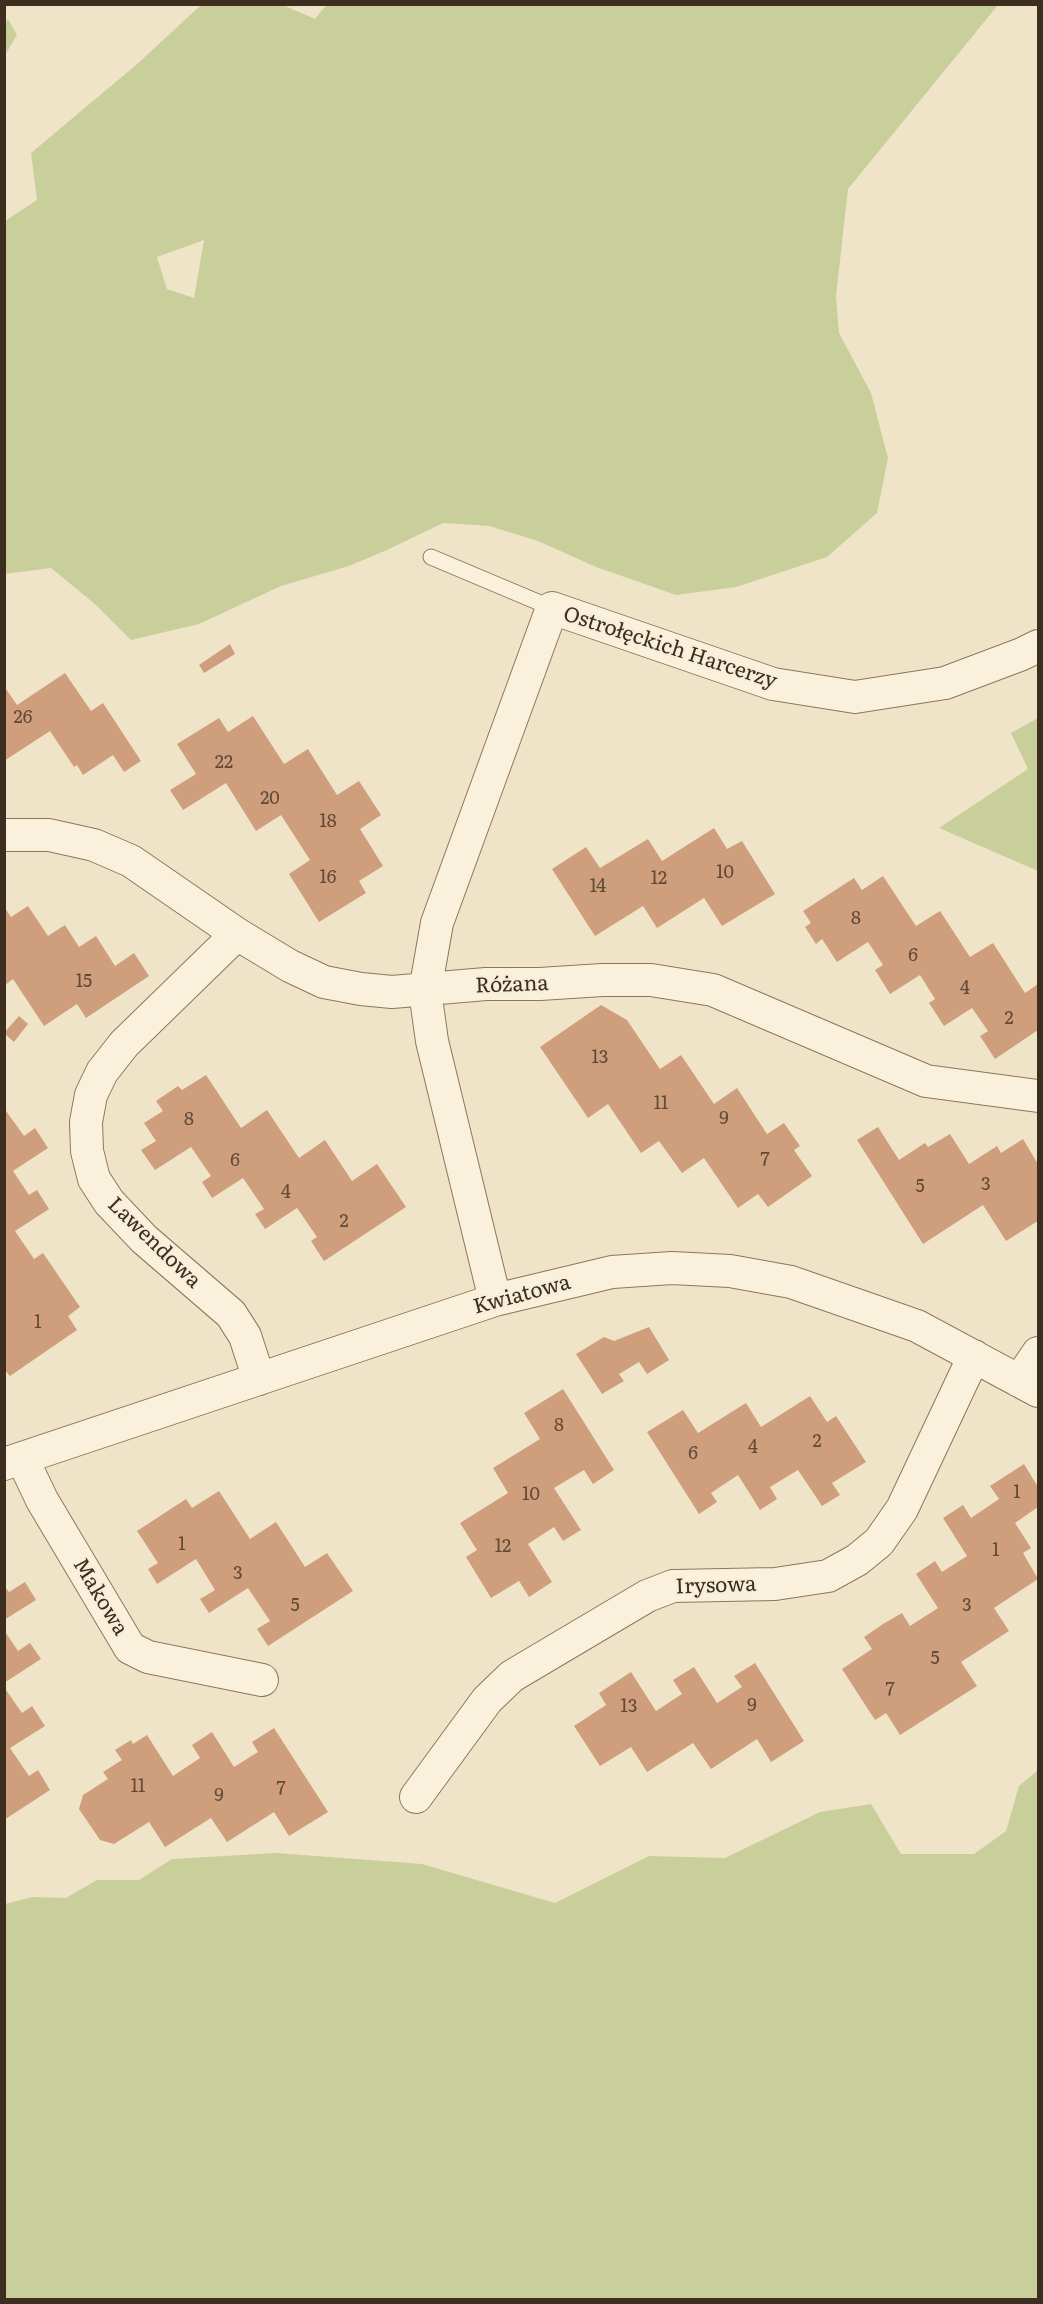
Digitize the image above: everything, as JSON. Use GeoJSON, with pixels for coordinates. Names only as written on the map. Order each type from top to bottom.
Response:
{"type":"FeatureCollection","features":[{"type":"Feature","properties":{"kind":"street","name":"Ostrołęckich Harcerzy"},"geometry":{"type":"LineString","coordinates":[[495,1300],[432,1041],[425,991],[437,923],[552,608],[773,684],[855,697],[945,683],[1038,646]]}},
{"type":"Feature","properties":{"kind":"street","name":"Różana"},"geometry":{"type":"LineString","coordinates":[[4,835],[48,835],[94,845],[131,861],[237,934],[290,966],[324,982],[392,992],[425,991],[486,984],[651,980],[713,990],[926,1081],[1038,1096]]}},
{"type":"Feature","properties":{"kind":"street","name":"Lawendowa"},"geometry":{"type":"LineString","coordinates":[[237,934],[124,1044],[102,1072],[90,1095],[86,1122],[87,1151],[94,1179],[109,1202],[153,1247],[231,1314],[246,1336],[259,1380]]}},
{"type":"Feature","properties":{"kind":"street","name":"Kwiatowa"},"geometry":{"type":"LineString","coordinates":[[13,1461],[495,1300],[612,1272],[672,1268],[730,1271],[791,1282],[917,1326],[1029,1386]]}},
{"type":"Feature","properties":{"kind":"street"},"geometry":{"type":"LineString","coordinates":[[1029,1386],[1038,1353]]}},
{"type":"Feature","properties":{"kind":"street","name":"Irysowa"},"geometry":{"type":"LineString","coordinates":[[416,1797],[487,1700],[512,1676],[647,1596],[673,1586],[776,1584],[828,1576],[857,1560],[879,1542],[902,1509],[974,1356]]}},
{"type":"Feature","properties":{"kind":"street","name":"Makowa"},"geometry":{"type":"LineString","coordinates":[[13,1461],[42,1500],[130,1648],[148,1657],[262,1680]]}},
{"type":"Feature","properties":{"kind":"lane"},"geometry":{"type":"LineString","coordinates":[[430,557],[552,608]]}},
{"type":"Feature","properties":{"kind":"green space"},"geometry":{"type":"Polygon","coordinates":[[[327,4],[998,5],[848,189],[836,296],[839,333],[871,393],[888,458],[877,513],[827,557],[736,587],[676,595],[596,567],[538,541],[489,526],[443,523],[349,566],[281,586],[199,624],[131,640],[96,605],[51,568],[5,574],[5,221],[37,200],[31,153],[136,65],[201,5],[283,5],[315,19],[327,4]],[[204,240],[157,257],[167,289],[194,298],[204,240]]]}},
{"type":"Feature","properties":{"kind":"green space"},"geometry":{"type":"Polygon","coordinates":[[[8,19],[17,35],[5,55],[5,23],[8,19]]]}},
{"type":"Feature","properties":{"kind":"green space"},"geometry":{"type":"Polygon","coordinates":[[[1038,718],[1038,871],[939,828],[1028,769],[1011,733],[1038,718]]]}},
{"type":"Feature","properties":{"kind":"green space"},"geometry":{"type":"Polygon","coordinates":[[[1038,1770],[1038,2299],[5,2299],[5,1904],[33,1897],[66,1898],[97,1880],[139,1880],[172,1859],[276,1853],[422,1864],[555,1903],[649,1856],[725,1858],[820,1812],[871,1804],[901,1854],[974,1854],[1006,1831],[1019,1786],[1038,1770]]]}},
{"type":"Feature","properties":{"kind":"building"},"geometry":{"type":"Polygon","coordinates":[[[230,644],[235,654],[204,673],[199,665],[230,644]]]}},
{"type":"Feature","properties":{"kind":"building"},"geometry":{"type":"Polygon","coordinates":[[[65,673],[91,711],[103,703],[141,761],[124,772],[113,755],[83,775],[77,765],[74,767],[50,731],[4,761],[4,686],[17,705],[65,673]]]}},
{"type":"Feature","properties":{"kind":"building"},"geometry":{"type":"Polygon","coordinates":[[[253,716],[284,764],[308,749],[337,795],[359,781],[381,815],[360,829],[383,866],[359,881],[366,893],[319,922],[289,874],[310,860],[281,815],[256,831],[226,783],[183,810],[170,790],[196,774],[177,744],[219,718],[228,732],[253,716]]]}},
{"type":"Feature","properties":{"kind":"building"},"geometry":{"type":"Polygon","coordinates":[[[714,828],[727,849],[742,841],[775,894],[722,926],[704,898],[657,928],[643,906],[595,936],[552,869],[586,847],[600,868],[648,839],[662,861],[714,828]]]}},
{"type":"Feature","properties":{"kind":"building"},"geometry":{"type":"Polygon","coordinates":[[[883,876],[916,926],[940,911],[970,957],[993,943],[1025,993],[1038,984],[1038,1030],[995,1059],[980,1036],[988,1031],[972,1008],[944,1026],[929,1003],[935,999],[920,975],[890,994],[875,970],[883,965],[868,942],[837,962],[822,939],[816,944],[805,927],[811,923],[803,911],[854,878],[862,890],[883,876]]]}},
{"type":"Feature","properties":{"kind":"building"},"geometry":{"type":"Polygon","coordinates":[[[28,906],[48,936],[65,925],[79,947],[96,936],[115,966],[134,953],[149,976],[86,1018],[77,1004],[44,1026],[13,979],[5,985],[5,908],[11,917],[28,906]]]}},
{"type":"Feature","properties":{"kind":"building"},"geometry":{"type":"Polygon","coordinates":[[[601,1005],[627,1020],[660,1069],[681,1055],[714,1104],[737,1088],[767,1134],[784,1123],[800,1146],[794,1150],[812,1176],[768,1207],[758,1194],[738,1208],[704,1158],[682,1173],[659,1141],[641,1153],[608,1104],[588,1118],[540,1047],[601,1005]]]}},
{"type":"Feature","properties":{"kind":"building"},"geometry":{"type":"Polygon","coordinates":[[[19,1016],[28,1024],[14,1042],[4,1033],[19,1016]]]}},
{"type":"Feature","properties":{"kind":"building"},"geometry":{"type":"Polygon","coordinates":[[[206,1075],[241,1128],[267,1110],[299,1158],[325,1140],[352,1181],[377,1164],[406,1207],[324,1261],[311,1241],[317,1237],[297,1208],[265,1229],[255,1214],[264,1209],[243,1178],[212,1198],[202,1182],[211,1176],[191,1147],[155,1170],[141,1150],[156,1141],[144,1123],[163,1111],[156,1101],[178,1086],[182,1090],[206,1075]]]}},
{"type":"Feature","properties":{"kind":"building"},"geometry":{"type":"Polygon","coordinates":[[[4,1108],[24,1136],[35,1128],[48,1148],[13,1171],[29,1195],[37,1190],[49,1209],[15,1231],[34,1259],[43,1253],[80,1307],[68,1316],[77,1330],[10,1376],[4,1369],[4,1108]]]}},
{"type":"Feature","properties":{"kind":"building"},"geometry":{"type":"Polygon","coordinates":[[[878,1127],[899,1160],[925,1143],[928,1147],[950,1134],[969,1164],[997,1146],[1001,1153],[1023,1139],[1038,1164],[1038,1221],[1006,1241],[983,1205],[923,1244],[857,1140],[878,1127]]]}},
{"type":"Feature","properties":{"kind":"building"},"geometry":{"type":"Polygon","coordinates":[[[649,1327],[669,1360],[647,1374],[639,1362],[619,1374],[624,1381],[602,1394],[576,1354],[604,1337],[614,1341],[649,1327]]]}},
{"type":"Feature","properties":{"kind":"building"},"geometry":{"type":"Polygon","coordinates":[[[563,1389],[614,1470],[593,1484],[584,1470],[554,1488],[581,1530],[563,1541],[554,1527],[528,1544],[552,1582],[529,1597],[519,1581],[491,1598],[466,1557],[477,1550],[460,1523],[508,1493],[493,1468],[540,1439],[524,1413],[563,1389]]]}},
{"type":"Feature","properties":{"kind":"building"},"geometry":{"type":"Polygon","coordinates":[[[810,1396],[827,1422],[836,1416],[866,1462],[832,1483],[840,1495],[822,1506],[798,1470],[770,1487],[777,1499],[760,1510],[738,1475],[711,1493],[717,1502],[699,1514],[647,1432],[683,1410],[698,1433],[746,1403],[761,1427],[810,1396]]]}},
{"type":"Feature","properties":{"kind":"building"},"geometry":{"type":"Polygon","coordinates":[[[1024,1464],[1038,1487],[1038,1507],[1015,1523],[1031,1548],[1023,1553],[1038,1579],[994,1608],[1009,1631],[961,1662],[977,1686],[900,1735],[886,1713],[875,1720],[842,1669],[872,1649],[864,1637],[883,1624],[902,1613],[910,1626],[938,1608],[916,1574],[935,1561],[942,1572],[967,1556],[943,1518],[963,1505],[971,1518],[999,1499],[990,1486],[1024,1464]]]}},
{"type":"Feature","properties":{"kind":"building"},"geometry":{"type":"Polygon","coordinates":[[[219,1491],[250,1539],[276,1522],[305,1567],[327,1553],[353,1591],[268,1646],[257,1629],[270,1621],[248,1588],[209,1613],[200,1599],[215,1590],[196,1559],[157,1584],[148,1569],[158,1563],[137,1531],[186,1499],[192,1508],[219,1491]]]}},
{"type":"Feature","properties":{"kind":"building"},"geometry":{"type":"Polygon","coordinates":[[[25,1582],[36,1600],[4,1620],[4,1586],[9,1592],[25,1582]]]}},
{"type":"Feature","properties":{"kind":"building"},"geometry":{"type":"Polygon","coordinates":[[[4,1630],[18,1651],[30,1643],[41,1659],[4,1683],[4,1630]]]}},
{"type":"Feature","properties":{"kind":"building"},"geometry":{"type":"Polygon","coordinates":[[[755,1663],[804,1741],[771,1762],[757,1739],[711,1769],[693,1743],[647,1772],[631,1747],[600,1766],[574,1726],[606,1705],[599,1693],[631,1672],[656,1711],[682,1694],[673,1680],[694,1667],[717,1703],[742,1687],[734,1676],[755,1663]]]}},
{"type":"Feature","properties":{"kind":"building"},"geometry":{"type":"Polygon","coordinates":[[[4,1687],[22,1713],[32,1706],[45,1726],[10,1748],[29,1776],[38,1770],[50,1790],[4,1820],[4,1687]]]}},
{"type":"Feature","properties":{"kind":"building"},"geometry":{"type":"Polygon","coordinates":[[[274,1728],[328,1812],[289,1836],[274,1812],[227,1842],[211,1818],[165,1847],[149,1822],[114,1844],[100,1840],[79,1809],[83,1795],[108,1779],[103,1772],[122,1760],[115,1750],[131,1740],[133,1744],[147,1735],[173,1776],[200,1758],[192,1745],[212,1732],[234,1767],[258,1752],[252,1742],[274,1728]]]}}]}
